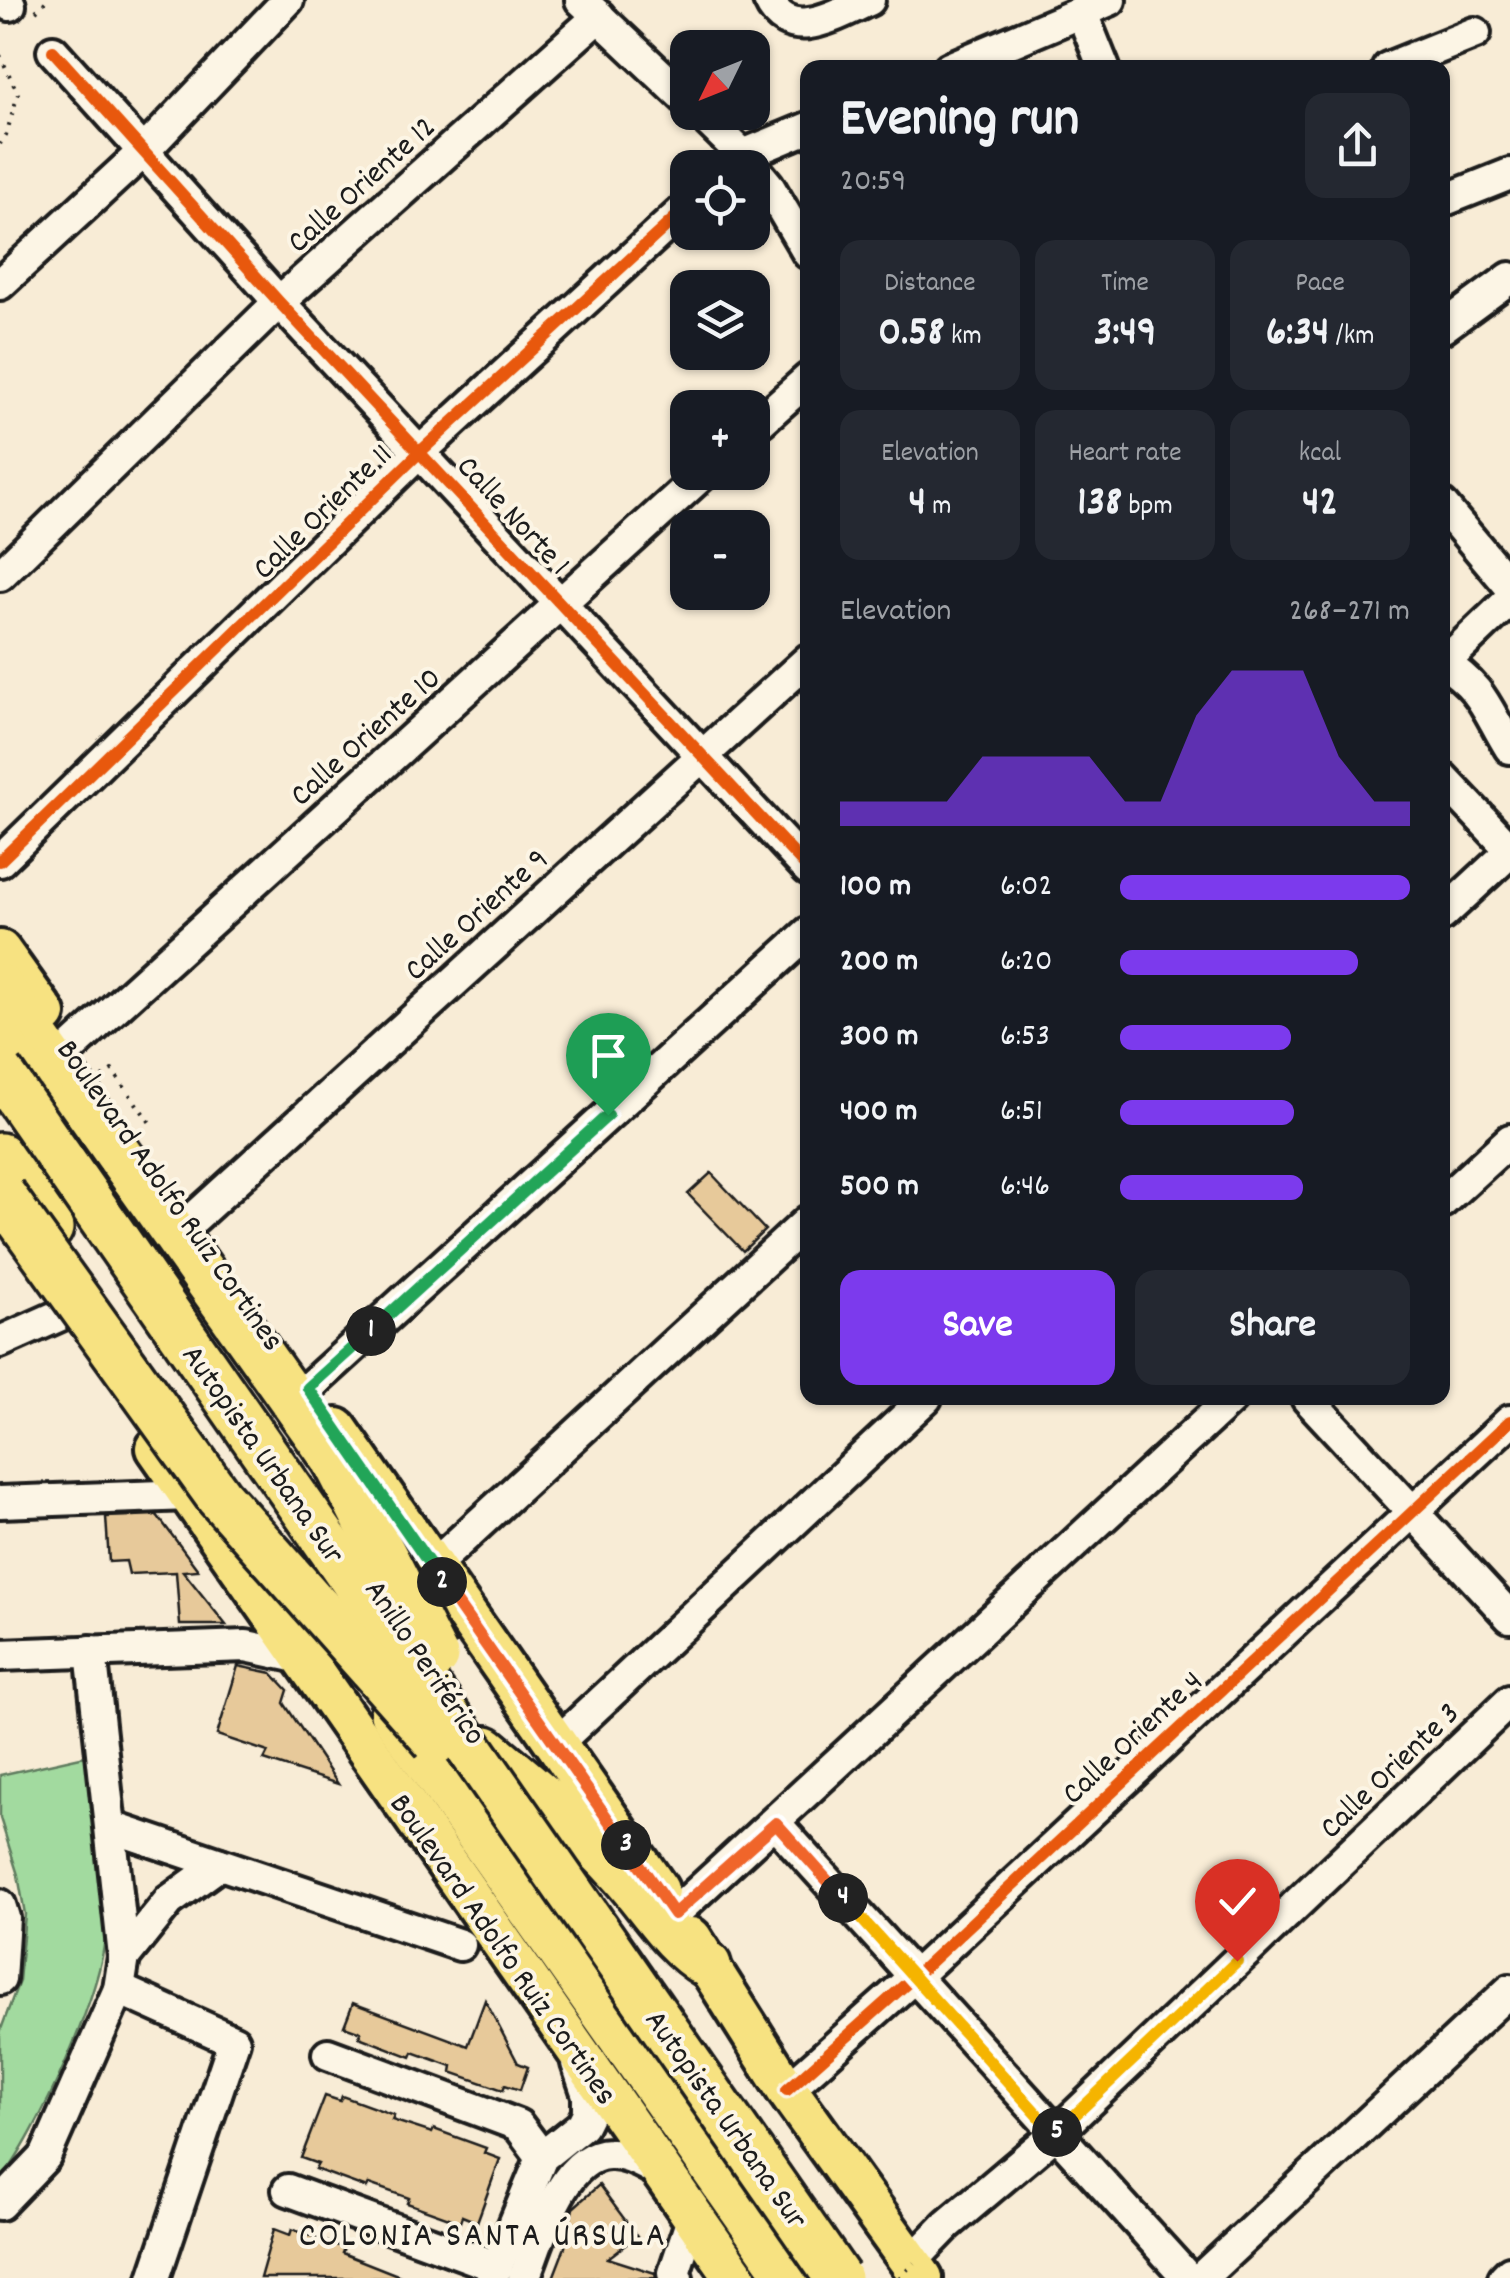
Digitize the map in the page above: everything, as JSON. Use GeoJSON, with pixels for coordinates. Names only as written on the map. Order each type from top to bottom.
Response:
{"type":"FeatureCollection","features":[{"type":"Feature","properties":{"kind":"highway"},"geometry":{"type":"LineString","coordinates":[[0,988],[335,1460],[500,1804]]}},
{"type":"Feature","properties":{"kind":"highway","name":"Anillo Periférico"},"geometry":{"type":"LineString","coordinates":[[0,1042],[202,1326],[486,1749],[856,2278]]}},
{"type":"Feature","properties":{"kind":"highway","name":"Autopista Urbana Sur"},"geometry":{"type":"LineString","coordinates":[[0,1072],[500,1804],[813,2274]]}},
{"type":"Feature","properties":{"kind":"highway","name":"Autopista Urbana Sur"},"geometry":{"type":"LineString","coordinates":[[0,1110],[500,1804]]}},
{"type":"Feature","properties":{"kind":"highway","name":"Anillo Periférico"},"geometry":{"type":"LineString","coordinates":[[0,1156],[180,1411],[813,2274]]}},
{"type":"Feature","properties":{"kind":"highway"},"geometry":{"type":"LineString","coordinates":[[2,1217],[218,1497],[500,1804]]}},
{"type":"Feature","properties":{"kind":"highway"},"geometry":{"type":"LineString","coordinates":[[2,1217],[180,1411]]}},
{"type":"Feature","properties":{"kind":"highway"},"geometry":{"type":"LineString","coordinates":[[486,1749],[551,1803],[623,1874],[686,1952],[708,1965]]}},
{"type":"Feature","properties":{"kind":"main road","name":"Boulevard Adolfo Ruiz Cortines"},"geometry":{"type":"LineString","coordinates":[[0,951],[674,1914],[787,2090],[913,2269]]}},
{"type":"Feature","properties":{"kind":"main road","name":"Boulevard Adolfo Ruiz Cortines"},"geometry":{"type":"LineString","coordinates":[[2,1217],[260,1598],[736,2278]]}},
{"type":"Feature","properties":{"kind":"street"},"geometry":{"type":"LineString","coordinates":[[0,284],[142,152],[288,0]]}},
{"type":"Feature","properties":{"kind":"street"},"geometry":{"type":"LineString","coordinates":[[768,0],[789,24],[811,24],[869,0]]}},
{"type":"Feature","properties":{"kind":"street"},"geometry":{"type":"LineString","coordinates":[[968,60],[1095,6],[1103,60]]}},
{"type":"Feature","properties":{"kind":"street"},"geometry":{"type":"LineString","coordinates":[[590,8],[670,85]]}},
{"type":"Feature","properties":{"kind":"street","name":"Calle Oriente 12"},"geometry":{"type":"LineString","coordinates":[[0,575],[279,302],[590,8]]}},
{"type":"Feature","properties":{"kind":"street"},"geometry":{"type":"LineString","coordinates":[[1408,60],[1474,33]]}},
{"type":"Feature","properties":{"kind":"street","name":"Calle Norte 1"},"geometry":{"type":"LineString","coordinates":[[53,51],[279,302],[800,859]]}},
{"type":"Feature","properties":{"kind":"street"},"geometry":{"type":"LineString","coordinates":[[713,130],[728,150]]}},
{"type":"Feature","properties":{"kind":"street"},"geometry":{"type":"LineString","coordinates":[[760,150],[800,132]]}},
{"type":"Feature","properties":{"kind":"street"},"geometry":{"type":"LineString","coordinates":[[1450,199],[1510,174]]}},
{"type":"Feature","properties":{"kind":"street"},"geometry":{"type":"LineString","coordinates":[[770,188],[800,240]]}},
{"type":"Feature","properties":{"kind":"street","name":"Calle Oriente 11"},"geometry":{"type":"LineString","coordinates":[[0,861],[420,452],[670,223]]}},
{"type":"Feature","properties":{"kind":"street"},"geometry":{"type":"LineString","coordinates":[[1450,322],[1510,278]]}},
{"type":"Feature","properties":{"kind":"street"},"geometry":{"type":"LineString","coordinates":[[770,413],[800,386]]}},
{"type":"Feature","properties":{"kind":"street","name":"Calle Oriente 10"},"geometry":{"type":"LineString","coordinates":[[70,1049],[684,490]]}},
{"type":"Feature","properties":{"kind":"street"},"geometry":{"type":"LineString","coordinates":[[1450,515],[1510,586]]}},
{"type":"Feature","properties":{"kind":"street"},"geometry":{"type":"LineString","coordinates":[[1450,656],[1510,600]]}},
{"type":"Feature","properties":{"kind":"street","name":"Calle Oriente 9"},"geometry":{"type":"LineString","coordinates":[[191,1221],[800,667]]}},
{"type":"Feature","properties":{"kind":"street"},"geometry":{"type":"LineString","coordinates":[[1450,668],[1483,696],[1510,748]]}},
{"type":"Feature","properties":{"kind":"street"},"geometry":{"type":"LineString","coordinates":[[1450,786],[1510,851],[1450,907]]}},
{"type":"Feature","properties":{"kind":"street"},"geometry":{"type":"LineString","coordinates":[[308,1388],[800,939]]}},
{"type":"Feature","properties":{"kind":"street"},"geometry":{"type":"LineString","coordinates":[[1450,1195],[1510,1140]]}},
{"type":"Feature","properties":{"kind":"street"},"geometry":{"type":"LineString","coordinates":[[432,1567],[800,1228]]}},
{"type":"Feature","properties":{"kind":"street"},"geometry":{"type":"LineString","coordinates":[[0,1342],[65,1314]]}},
{"type":"Feature","properties":{"kind":"street"},"geometry":{"type":"LineString","coordinates":[[556,1744],[919,1405]]}},
{"type":"Feature","properties":{"kind":"street"},"geometry":{"type":"LineString","coordinates":[[674,1914],[1224,1405]]}},
{"type":"Feature","properties":{"kind":"street"},"geometry":{"type":"LineString","coordinates":[[1314,1405],[1510,1617]]}},
{"type":"Feature","properties":{"kind":"street","name":"Calle Oriente 4"},"geometry":{"type":"LineString","coordinates":[[787,2090],[915,1976],[1510,1420]]}},
{"type":"Feature","properties":{"kind":"street"},"geometry":{"type":"LineString","coordinates":[[0,1502],[190,1495]]}},
{"type":"Feature","properties":{"kind":"street"},"geometry":{"type":"LineString","coordinates":[[246,1646],[260,1598]]}},
{"type":"Feature","properties":{"kind":"street"},"geometry":{"type":"LineString","coordinates":[[0,1655],[246,1646],[303,1658]]}},
{"type":"Feature","properties":{"kind":"street"},"geometry":{"type":"LineString","coordinates":[[0,2204],[45,2157],[119,1989],[124,1957],[91,1650]]}},
{"type":"Feature","properties":{"kind":"street","name":"Calle Oriente 3"},"geometry":{"type":"LineString","coordinates":[[913,2269],[946,2225],[1055,2134],[1510,1701]]}},
{"type":"Feature","properties":{"kind":"street"},"geometry":{"type":"LineString","coordinates":[[776,1823],[1188,2278]]}},
{"type":"Feature","properties":{"kind":"street"},"geometry":{"type":"LineString","coordinates":[[110,1828],[460,1946]]}},
{"type":"Feature","properties":{"kind":"street"},"geometry":{"type":"LineString","coordinates":[[124,1957],[170,1900],[220,1864]]}},
{"type":"Feature","properties":{"kind":"street"},"geometry":{"type":"LineString","coordinates":[[0,1905],[4,1918],[0,1979]]}},
{"type":"Feature","properties":{"kind":"street"},"geometry":{"type":"LineString","coordinates":[[119,1989],[234,2041],[154,2278]]}},
{"type":"Feature","properties":{"kind":"street"},"geometry":{"type":"LineString","coordinates":[[1202,2278],[1510,1990]]}},
{"type":"Feature","properties":{"kind":"street"},"geometry":{"type":"LineString","coordinates":[[504,2274],[542,2157],[582,2125],[588,2113],[588,2095],[568,2037]]}},
{"type":"Feature","properties":{"kind":"street"},"geometry":{"type":"LineString","coordinates":[[328,2054],[518,2125],[542,2157]]}},
{"type":"Feature","properties":{"kind":"street"},"geometry":{"type":"LineString","coordinates":[[504,2274],[563,2183],[578,2168],[604,2153],[626,2156],[663,2174]]}},
{"type":"Feature","properties":{"kind":"street"},"geometry":{"type":"LineString","coordinates":[[288,2190],[504,2274]]}},
{"type":"Feature","properties":{"kind":"street"},"geometry":{"type":"LineString","coordinates":[[677,2278],[674,2274],[693,2216]]}},
{"type":"Feature","properties":{"kind":"street"},"geometry":{"type":"LineString","coordinates":[[1504,2278],[1510,2272]]}},
{"type":"Feature","properties":{"kind":"path"},"geometry":{"type":"LineString","coordinates":[[0,55],[18,94],[0,144]]}},
{"type":"Feature","properties":{"kind":"path"},"geometry":{"type":"LineString","coordinates":[[112,1070],[151,1124]]}},
{"type":"Feature","properties":{"kind":"green space"},"geometry":{"type":"Polygon","coordinates":[[[85,1756],[102,1887],[102,1954],[82,2022],[49,2098],[0,2181],[0,2032],[19,1981],[25,1914],[18,1875],[0,1818],[0,1775],[85,1756]]]}},
{"type":"Feature","properties":{"kind":"building"},"geometry":{"type":"Polygon","coordinates":[[[711,1173],[765,1230],[743,1251],[688,1194],[711,1173]]]}},
{"type":"Feature","properties":{"kind":"building"},"geometry":{"type":"Polygon","coordinates":[[[157,1515],[198,1570],[183,1571],[226,1625],[180,1625],[176,1572],[129,1574],[126,1561],[109,1562],[106,1517],[157,1515]]]}},
{"type":"Feature","properties":{"kind":"building"},"geometry":{"type":"Polygon","coordinates":[[[238,1666],[272,1673],[288,1690],[284,1703],[338,1784],[264,1760],[268,1752],[217,1735],[238,1666]]]}},
{"type":"Feature","properties":{"kind":"building"},"geometry":{"type":"Polygon","coordinates":[[[485,2000],[518,2063],[528,2067],[520,2090],[505,2085],[503,2090],[451,2072],[452,2066],[413,2052],[411,2057],[359,2037],[361,2032],[344,2026],[353,2003],[468,2046],[485,2000]]]}},
{"type":"Feature","properties":{"kind":"building"},"geometry":{"type":"Polygon","coordinates":[[[325,2096],[340,2101],[342,2096],[394,2115],[392,2120],[432,2133],[434,2129],[486,2148],[484,2153],[500,2159],[477,2222],[462,2216],[460,2222],[407,2203],[409,2198],[315,2169],[318,2164],[301,2158],[325,2096]]]}},
{"type":"Feature","properties":{"kind":"building"},"geometry":{"type":"Polygon","coordinates":[[[599,2185],[637,2236],[608,2258],[655,2273],[656,2278],[553,2278],[565,2247],[573,2208],[599,2185]]]}},
{"type":"Feature","properties":{"kind":"building"},"geometry":{"type":"Polygon","coordinates":[[[274,2229],[290,2235],[292,2229],[344,2248],[342,2253],[405,2278],[260,2278],[274,2229]]]}},
{"type":"Feature","properties":{"kind":"cycle path"},"geometry":{"type":"LineString","coordinates":[[53,51],[279,302],[800,860]]}},
{"type":"Feature","properties":{"kind":"cycle path"},"geometry":{"type":"LineString","coordinates":[[0,861],[420,452],[670,223]]}},
{"type":"Feature","properties":{"kind":"cycle path"},"geometry":{"type":"LineString","coordinates":[[787,2090],[915,1976],[1510,1421]]}},
{"type":"Feature","properties":{"kind":"district","name":"COLONIA SANTA ÚRSULA"},"geometry":{"type":"Point","coordinates":[483,2233]}},
{"type":"Feature","properties":{"kind":"route"},"geometry":{"type":"LineString","coordinates":[[608,1115],[308,1388],[674,1914],[776,1823],[1055,2134],[1237,1961]]}}]}
